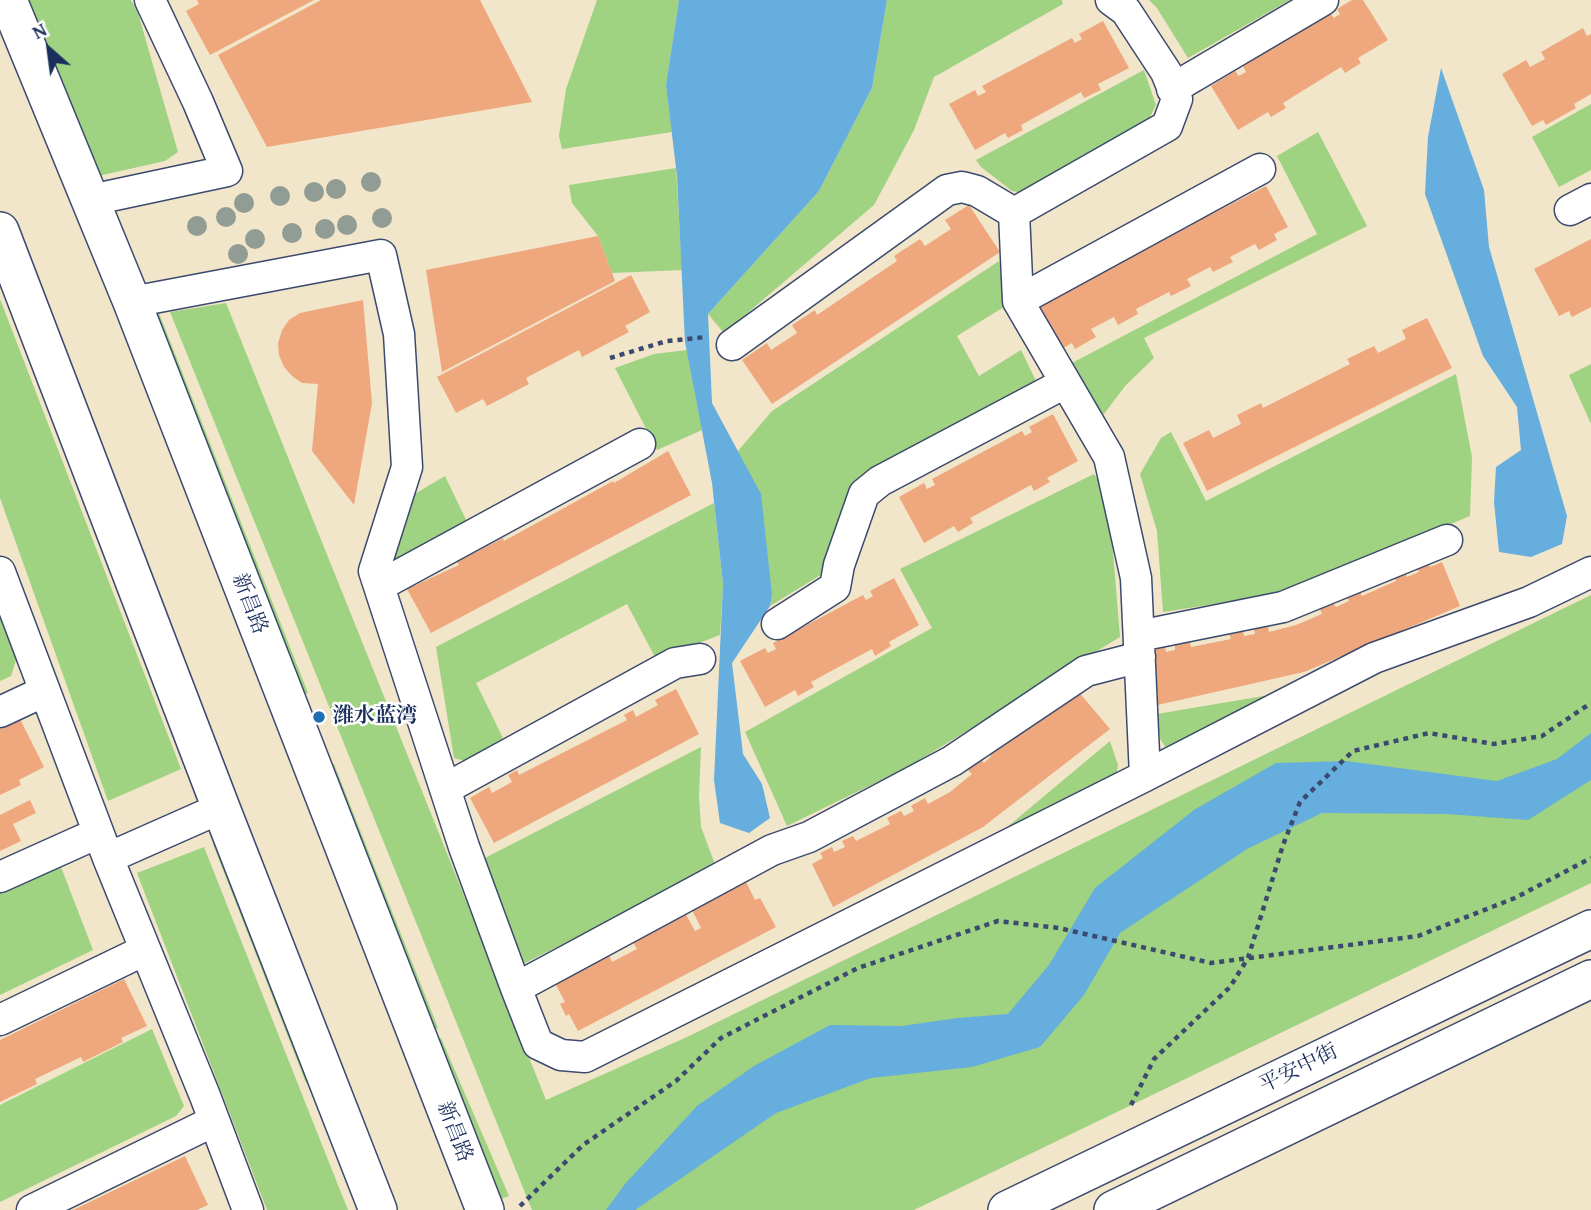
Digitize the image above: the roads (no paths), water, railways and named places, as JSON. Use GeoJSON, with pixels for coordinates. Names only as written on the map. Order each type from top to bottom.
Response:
{"type":"FeatureCollection","features":[{"type":"Feature","properties":{"kind":"main road","name":"新昌路"},"geometry":{"type":"LineString","coordinates":[[8,0],[502,1208]]}},
{"type":"Feature","properties":{"kind":"main road"},"geometry":{"type":"LineString","coordinates":[[0,231],[221,808],[379,1210]]}},
{"type":"Feature","properties":{"kind":"main road","name":"平安中街"},"geometry":{"type":"LineString","coordinates":[[1007,1210],[1591,929]]}},
{"type":"Feature","properties":{"kind":"main road"},"geometry":{"type":"LineString","coordinates":[[1113,1210],[1591,979]]}},
{"type":"Feature","properties":{"kind":"lane"},"geometry":{"type":"LineString","coordinates":[[91,200],[227,171],[150,0]]}},
{"type":"Feature","properties":{"kind":"lane"},"geometry":{"type":"LineString","coordinates":[[1014,213],[1167,126],[1177,99],[1166,72],[1126,11],[1111,0]]}},
{"type":"Feature","properties":{"kind":"lane"},"geometry":{"type":"LineString","coordinates":[[1172,89],[1323,0]]}},
{"type":"Feature","properties":{"kind":"lane"},"geometry":{"type":"LineString","coordinates":[[1017,301],[1260,169]]}},
{"type":"Feature","properties":{"kind":"lane"},"geometry":{"type":"LineString","coordinates":[[725,341],[947,190],[962,187],[977,191],[1014,213]]}},
{"type":"Feature","properties":{"kind":"lane"},"geometry":{"type":"LineString","coordinates":[[1014,213],[1017,301],[1109,457],[1136,578],[1145,776]]}},
{"type":"Feature","properties":{"kind":"lane"},"geometry":{"type":"LineString","coordinates":[[132,302],[381,255],[399,334],[407,467],[374,571],[445,789],[516,988],[538,1044],[561,1055],[585,1057],[1145,776],[1374,657],[1529,602],[1591,572]]}},
{"type":"Feature","properties":{"kind":"lane"},"geometry":{"type":"LineString","coordinates":[[777,624],[835,587],[839,565],[864,494],[880,481],[1065,383]]}},
{"type":"Feature","properties":{"kind":"lane"},"geometry":{"type":"LineString","coordinates":[[379,586],[640,444]]}},
{"type":"Feature","properties":{"kind":"lane"},"geometry":{"type":"LineString","coordinates":[[516,988],[772,850],[809,837],[952,761],[1086,671],[1139,646],[1283,607],[1447,540]]}},
{"type":"Feature","properties":{"kind":"lane"},"geometry":{"type":"LineString","coordinates":[[0,572],[103,845],[248,1210]]}},
{"type":"Feature","properties":{"kind":"lane"},"geometry":{"type":"LineString","coordinates":[[445,789],[675,663],[700,659]]}},
{"type":"Feature","properties":{"kind":"lane"},"geometry":{"type":"LineString","coordinates":[[0,712],[45,691]]}},
{"type":"Feature","properties":{"kind":"lane"},"geometry":{"type":"LineString","coordinates":[[0,877],[221,808]]}},
{"type":"Feature","properties":{"kind":"lane"},"geometry":{"type":"LineString","coordinates":[[0,1020],[145,950]]}},
{"type":"Feature","properties":{"kind":"lane"},"geometry":{"type":"LineString","coordinates":[[32,1210],[214,1121]]}},
{"type":"Feature","properties":{"kind":"water"},"geometry":{"type":"Polygon","coordinates":[[[679,0],[887,0],[872,88],[819,191],[708,314],[712,403],[761,494],[772,595],[770,606],[732,663],[743,754],[762,784],[770,818],[749,833],[720,823],[714,780],[723,584],[712,483],[685,342],[677,176],[666,85],[679,0]]]}},
{"type":"Feature","properties":{"kind":"water"},"geometry":{"type":"Polygon","coordinates":[[[1441,68],[1484,190],[1489,247],[1567,516],[1562,544],[1531,557],[1499,552],[1494,502],[1496,467],[1521,450],[1517,407],[1483,356],[1425,194],[1428,137],[1441,68]]]}},
{"type":"Feature","properties":{"kind":"water"},"geometry":{"type":"Polygon","coordinates":[[[1591,733],[1591,780],[1528,820],[1447,814],[1322,813],[1247,849],[1120,933],[1084,995],[1040,1047],[972,1067],[871,1078],[776,1113],[635,1210],[606,1210],[625,1184],[697,1106],[754,1066],[830,1025],[902,1026],[1008,1014],[1049,965],[1095,888],[1194,810],[1276,763],[1346,761],[1497,781],[1557,759],[1591,733]]]}},
{"type":"Feature","properties":{"kind":"place","name":"潍水蓝湾"},"geometry":{"type":"Point","coordinates":[319,717]}}]}
